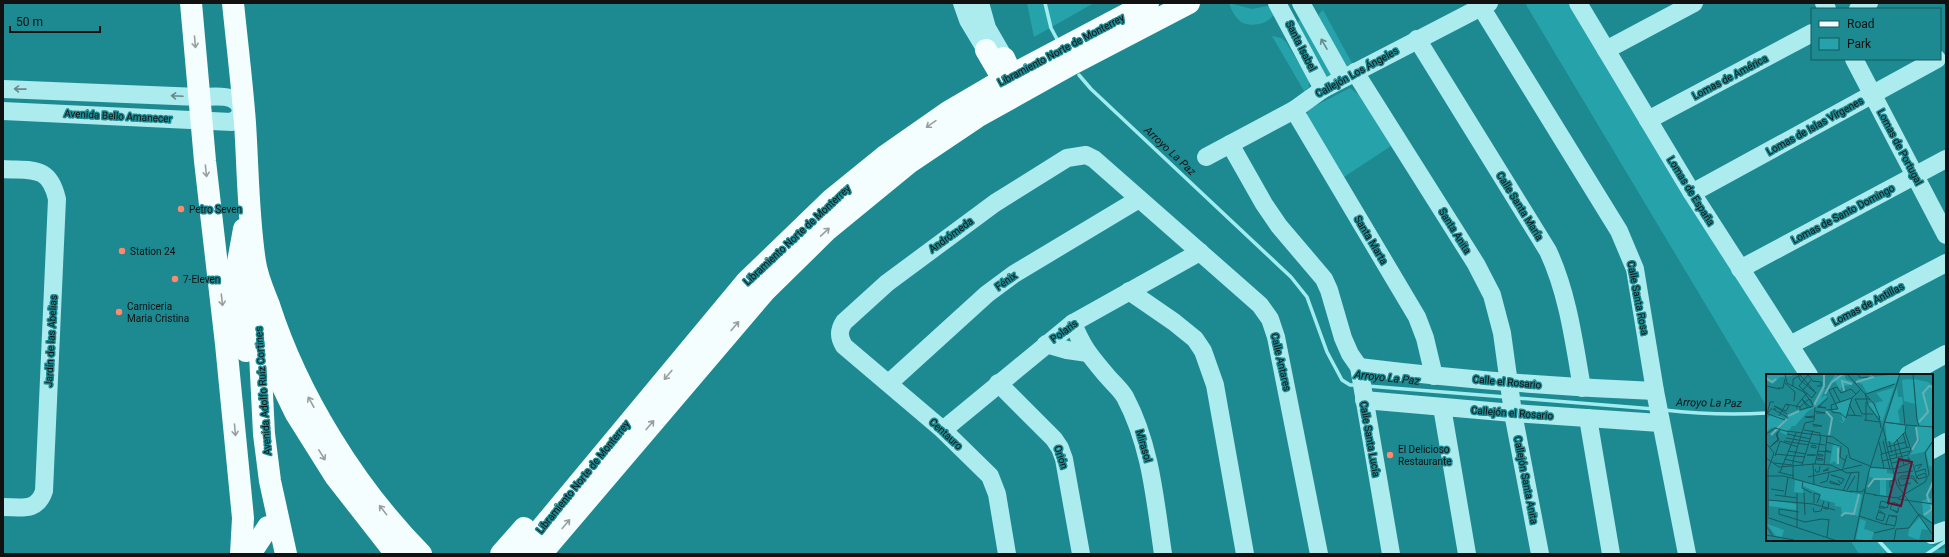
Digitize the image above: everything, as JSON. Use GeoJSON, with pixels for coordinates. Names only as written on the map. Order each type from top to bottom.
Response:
{"type":"FeatureCollection","features":[{"type":"Feature","properties":{"kind":"main road"},"geometry":{"type":"LineString","coordinates":[[191,3],[201,120],[226,344],[243,518],[241,554]]}},
{"type":"Feature","properties":{"kind":"main road","name":"Avenida Adolfo Ruíz Cortines"},"geometry":{"type":"LineString","coordinates":[[222,3],[239,112],[244,229],[238,262],[240,296],[250,380],[257,460],[274,554]]}},
{"type":"Feature","properties":{"kind":"main road"},"geometry":{"type":"LineString","coordinates":[[232,3],[239,112],[255,264],[272,314],[294,372],[323,424],[356,476],[420,554]]}},
{"type":"Feature","properties":{"kind":"main road","name":"Libramiento Norte de Monterrey"},"geometry":{"type":"LineString","coordinates":[[520,554],[746,282],[827,205],[885,156],[948,112],[976,96],[1003,66],[1035,63],[1148,3]]}},
{"type":"Feature","properties":{"kind":"main road"},"geometry":{"type":"LineString","coordinates":[[541,554],[764,292],[827,230],[910,162],[954,132],[1001,103],[1189,3]]}},
{"type":"Feature","properties":{"kind":"main road"},"geometry":{"type":"LineString","coordinates":[[954,132],[960,117],[985,100],[1006,90],[1003,66]]}},
{"type":"Feature","properties":{"kind":"main road"},"geometry":{"type":"LineString","coordinates":[[976,96],[987,77],[988,68],[1003,66],[1021,81],[1045,69],[1054,67],[1066,68]]}},
{"type":"Feature","properties":{"kind":"main road","name":"Avenida Adolfo Ruíz Cortines"},"geometry":{"type":"LineString","coordinates":[[244,229],[255,264],[264,434],[270,481],[286,554]]}},
{"type":"Feature","properties":{"kind":"main road"},"geometry":{"type":"LineString","coordinates":[[240,296],[296,414],[335,476],[396,554]]}},
{"type":"Feature","properties":{"kind":"main road"},"geometry":{"type":"LineString","coordinates":[[226,344],[250,380]]}},
{"type":"Feature","properties":{"kind":"main road"},"geometry":{"type":"LineString","coordinates":[[501,554],[565,478],[602,442],[634,415]]}},
{"type":"Feature","properties":{"kind":"main road"},"geometry":{"type":"LineString","coordinates":[[250,554],[268,527]]}},
{"type":"Feature","properties":{"kind":"street"},"geometry":{"type":"LineString","coordinates":[[962,3],[968,20],[1003,66]]}},
{"type":"Feature","properties":{"kind":"street"},"geometry":{"type":"LineString","coordinates":[[980,3],[987,28],[1003,66]]}},
{"type":"Feature","properties":{"kind":"street","name":"Lomas de España"},"geometry":{"type":"LineString","coordinates":[[1578,3],[1692,193],[1809,374]]}},
{"type":"Feature","properties":{"kind":"street"},"geometry":{"type":"LineString","coordinates":[[1606,50],[1694,3]]}},
{"type":"Feature","properties":{"kind":"street"},"geometry":{"type":"LineString","coordinates":[[1860,8],[1869,3]]}},
{"type":"Feature","properties":{"kind":"street","name":"Callejón Los Ángeles"},"geometry":{"type":"LineString","coordinates":[[1206,157],[1294,110],[1323,89],[1485,5]]}},
{"type":"Feature","properties":{"kind":"street","name":"Calle Santa Rosa"},"geometry":{"type":"LineString","coordinates":[[1485,5],[1629,252],[1638,284],[1655,394],[1687,554]]}},
{"type":"Feature","properties":{"kind":"street"},"geometry":{"type":"LineString","coordinates":[[1282,10],[1302,6]]}},
{"type":"Feature","properties":{"kind":"street","name":"Santa Isabel"},"geometry":{"type":"LineString","coordinates":[[1302,6],[1349,75]]}},
{"type":"Feature","properties":{"kind":"street","name":"Santa Isabel"},"geometry":{"type":"LineString","coordinates":[[1282,10],[1323,89]]}},
{"type":"Feature","properties":{"kind":"street","name":"Lomas de América"},"geometry":{"type":"LineString","coordinates":[[1648,120],[1811,34]]}},
{"type":"Feature","properties":{"kind":"street","name":"Calle Santa María"},"geometry":{"type":"LineString","coordinates":[[1417,39],[1551,258],[1563,290],[1582,388]]}},
{"type":"Feature","properties":{"kind":"street","name":"Lomas de Portugal"},"geometry":{"type":"LineString","coordinates":[[1855,60],[1946,235]]}},
{"type":"Feature","properties":{"kind":"street","name":"Lomas de Islas Vírgenes"},"geometry":{"type":"LineString","coordinates":[[1692,193],[1935,60]]}},
{"type":"Feature","properties":{"kind":"street","name":"Santa Anita"},"geometry":{"type":"LineString","coordinates":[[1349,75],[1487,284],[1502,333],[1512,410]]}},
{"type":"Feature","properties":{"kind":"street"},"geometry":{"type":"LineString","coordinates":[[3,89],[199,97],[239,112]]}},
{"type":"Feature","properties":{"kind":"street"},"geometry":{"type":"LineString","coordinates":[[40,112],[42,90]]}},
{"type":"Feature","properties":{"kind":"street"},"geometry":{"type":"LineString","coordinates":[[77,92],[77,114]]}},
{"type":"Feature","properties":{"kind":"street","name":"Santa Marta"},"geometry":{"type":"LineString","coordinates":[[1294,110],[1417,317],[1425,338],[1434,376]]}},
{"type":"Feature","properties":{"kind":"street","name":"Avenida Bello Amanecer"},"geometry":{"type":"LineString","coordinates":[[3,111],[201,120],[239,112]]}},
{"type":"Feature","properties":{"kind":"street","name":"Calle Santa Lucía"},"geometry":{"type":"LineString","coordinates":[[1230,144],[1264,204],[1279,226],[1324,279],[1329,290],[1343,338],[1359,369],[1391,554]]}},
{"type":"Feature","properties":{"kind":"street","name":"Calle Antares"},"geometry":{"type":"LineString","coordinates":[[1086,155],[1094,159],[1260,305],[1270,319],[1281,356],[1319,554]]}},
{"type":"Feature","properties":{"kind":"street","name":"Andrómeda"},"geometry":{"type":"LineString","coordinates":[[840,340],[840,328],[844,322],[899,273],[995,203],[1032,179],[1067,158],[1086,155]]}},
{"type":"Feature","properties":{"kind":"street","name":"Lomas de Santo Domingo"},"geometry":{"type":"LineString","coordinates":[[1740,269],[1946,159]]}},
{"type":"Feature","properties":{"kind":"street","name":"Jardín de las Abelias"},"geometry":{"type":"LineString","coordinates":[[3,169],[37,171],[46,175],[54,184],[58,199],[44,491],[41,500],[33,506],[23,508],[3,507]]}},
{"type":"Feature","properties":{"kind":"street","name":"Fénix"},"geometry":{"type":"LineString","coordinates":[[889,383],[987,294],[1014,274],[1139,199]]}},
{"type":"Feature","properties":{"kind":"street","name":"Polaris"},"geometry":{"type":"LineString","coordinates":[[942,430],[1073,323],[1200,252]]}},
{"type":"Feature","properties":{"kind":"street","name":"Lomas de Antillas"},"geometry":{"type":"LineString","coordinates":[[1790,345],[1946,263]]}},
{"type":"Feature","properties":{"kind":"street"},"geometry":{"type":"LineString","coordinates":[[1129,291],[1185,330],[1203,351],[1215,385],[1245,554]]}},
{"type":"Feature","properties":{"kind":"street","name":"Mirasol"},"geometry":{"type":"LineString","coordinates":[[1073,323],[1080,342],[1124,395],[1142,436],[1149,462],[1163,554]]}},
{"type":"Feature","properties":{"kind":"street","name":"Centauro"},"geometry":{"type":"LineString","coordinates":[[840,340],[844,346],[889,383],[984,470],[994,484],[1007,554]]}},
{"type":"Feature","properties":{"kind":"street"},"geometry":{"type":"LineString","coordinates":[[1046,344],[1068,350],[1088,353]]}},
{"type":"Feature","properties":{"kind":"street"},"geometry":{"type":"LineString","coordinates":[[1910,374],[1946,354]]}},
{"type":"Feature","properties":{"kind":"street","name":"Calle el Rosario"},"geometry":{"type":"LineString","coordinates":[[1359,369],[1508,384],[1655,394]]}},
{"type":"Feature","properties":{"kind":"street","name":"Orión"},"geometry":{"type":"LineString","coordinates":[[998,383],[1054,439],[1060,448],[1064,459],[1081,554]]}},
{"type":"Feature","properties":{"kind":"street","name":"Callejón el Rosario"},"geometry":{"type":"LineString","coordinates":[[1363,398],[1442,407],[1512,410],[1588,418],[1660,419]]}},
{"type":"Feature","properties":{"kind":"street"},"geometry":{"type":"LineString","coordinates":[[1442,407],[1467,554]]}},
{"type":"Feature","properties":{"kind":"street","name":"Callejón Santa Anita"},"geometry":{"type":"LineString","coordinates":[[1512,410],[1540,554]]}},
{"type":"Feature","properties":{"kind":"street"},"geometry":{"type":"LineString","coordinates":[[1588,418],[1611,554]]}},
{"type":"Feature","properties":{"kind":"street"},"geometry":{"type":"LineString","coordinates":[[1933,449],[1946,442]]}},
{"type":"Feature","properties":{"kind":"green space"},"geometry":{"type":"Polygon","coordinates":[[[1027,3],[1094,3],[1034,37],[1027,3]]]}},
{"type":"Feature","properties":{"kind":"green space"},"geometry":{"type":"Polygon","coordinates":[[[1229,3],[1252,9],[1271,5],[1275,12],[1273,16],[1265,22],[1250,25],[1241,22],[1235,16],[1229,3]]]}},
{"type":"Feature","properties":{"kind":"green space"},"geometry":{"type":"Polygon","coordinates":[[[1525,3],[1571,3],[1802,374],[1766,374],[1766,405],[1525,3]]]}},
{"type":"Feature","properties":{"kind":"green space"},"geometry":{"type":"Polygon","coordinates":[[[1323,10],[1353,65],[1344,66],[1319,20],[1319,14],[1323,10]]]}},
{"type":"Feature","properties":{"kind":"green space"},"geometry":{"type":"Polygon","coordinates":[[[1299,20],[1301,20],[1333,75],[1327,79],[1297,24],[1299,20]]]}},
{"type":"Feature","properties":{"kind":"green space"},"geometry":{"type":"Polygon","coordinates":[[[1272,36],[1281,38],[1286,42],[1309,80],[1309,87],[1304,91],[1272,36]]]}},
{"type":"Feature","properties":{"kind":"green space"},"geometry":{"type":"Polygon","coordinates":[[[1350,88],[1359,95],[1391,146],[1344,177],[1307,115],[1311,108],[1350,88]]]}},
{"type":"Feature","properties":{"kind":"green space"},"geometry":{"type":"Polygon","coordinates":[[[1851,541],[1921,541],[1929,543],[1940,550],[1946,547],[1946,554],[1859,554],[1851,541]]]}},
{"type":"Feature","properties":{"kind":"waterway","name":"Arroyo La Paz"},"geometry":{"type":"LineString","coordinates":[[1045,3],[1051,28],[1058,41]]}},
{"type":"Feature","properties":{"kind":"waterway","name":"Arroyo La Paz"},"geometry":{"type":"LineString","coordinates":[[1079,75],[1091,89],[1291,277],[1307,297],[1327,352],[1342,380],[1350,385],[1357,385]]}},
{"type":"Feature","properties":{"kind":"waterway","name":"Arroyo La Paz"},"geometry":{"type":"LineString","coordinates":[[1367,386],[1506,397]]}},
{"type":"Feature","properties":{"kind":"waterway","name":"Arroyo La Paz"},"geometry":{"type":"LineString","coordinates":[[1517,398],[1654,409]]}},
{"type":"Feature","properties":{"kind":"waterway","name":"Arroyo La Paz"},"geometry":{"type":"LineString","coordinates":[[1664,410],[1716,414],[1766,413]]}},
{"type":"Feature","properties":{"kind":"waterway","name":"Arroyo La Paz"},"geometry":{"type":"LineString","coordinates":[[1879,541],[1891,554]]}},
{"type":"Feature","properties":{"kind":"waterway","name":"Arroyo La Paz"},"geometry":{"type":"LineString","coordinates":[[1927,554],[1946,541]]}},
{"type":"Feature","properties":{"kind":"place","name":"Petro Seven"},"geometry":{"type":"Point","coordinates":[181,209]}},
{"type":"Feature","properties":{"kind":"place","name":"Station 24"},"geometry":{"type":"Point","coordinates":[122,251]}},
{"type":"Feature","properties":{"kind":"place","name":"7-Eleven"},"geometry":{"type":"Point","coordinates":[175,279]}},
{"type":"Feature","properties":{"kind":"place","name":"Carniceria Maria Cristina"},"geometry":{"type":"Point","coordinates":[119,312]}},
{"type":"Feature","properties":{"kind":"place","name":"El Delicioso Restaurante"},"geometry":{"type":"Point","coordinates":[1390,455]}}]}
